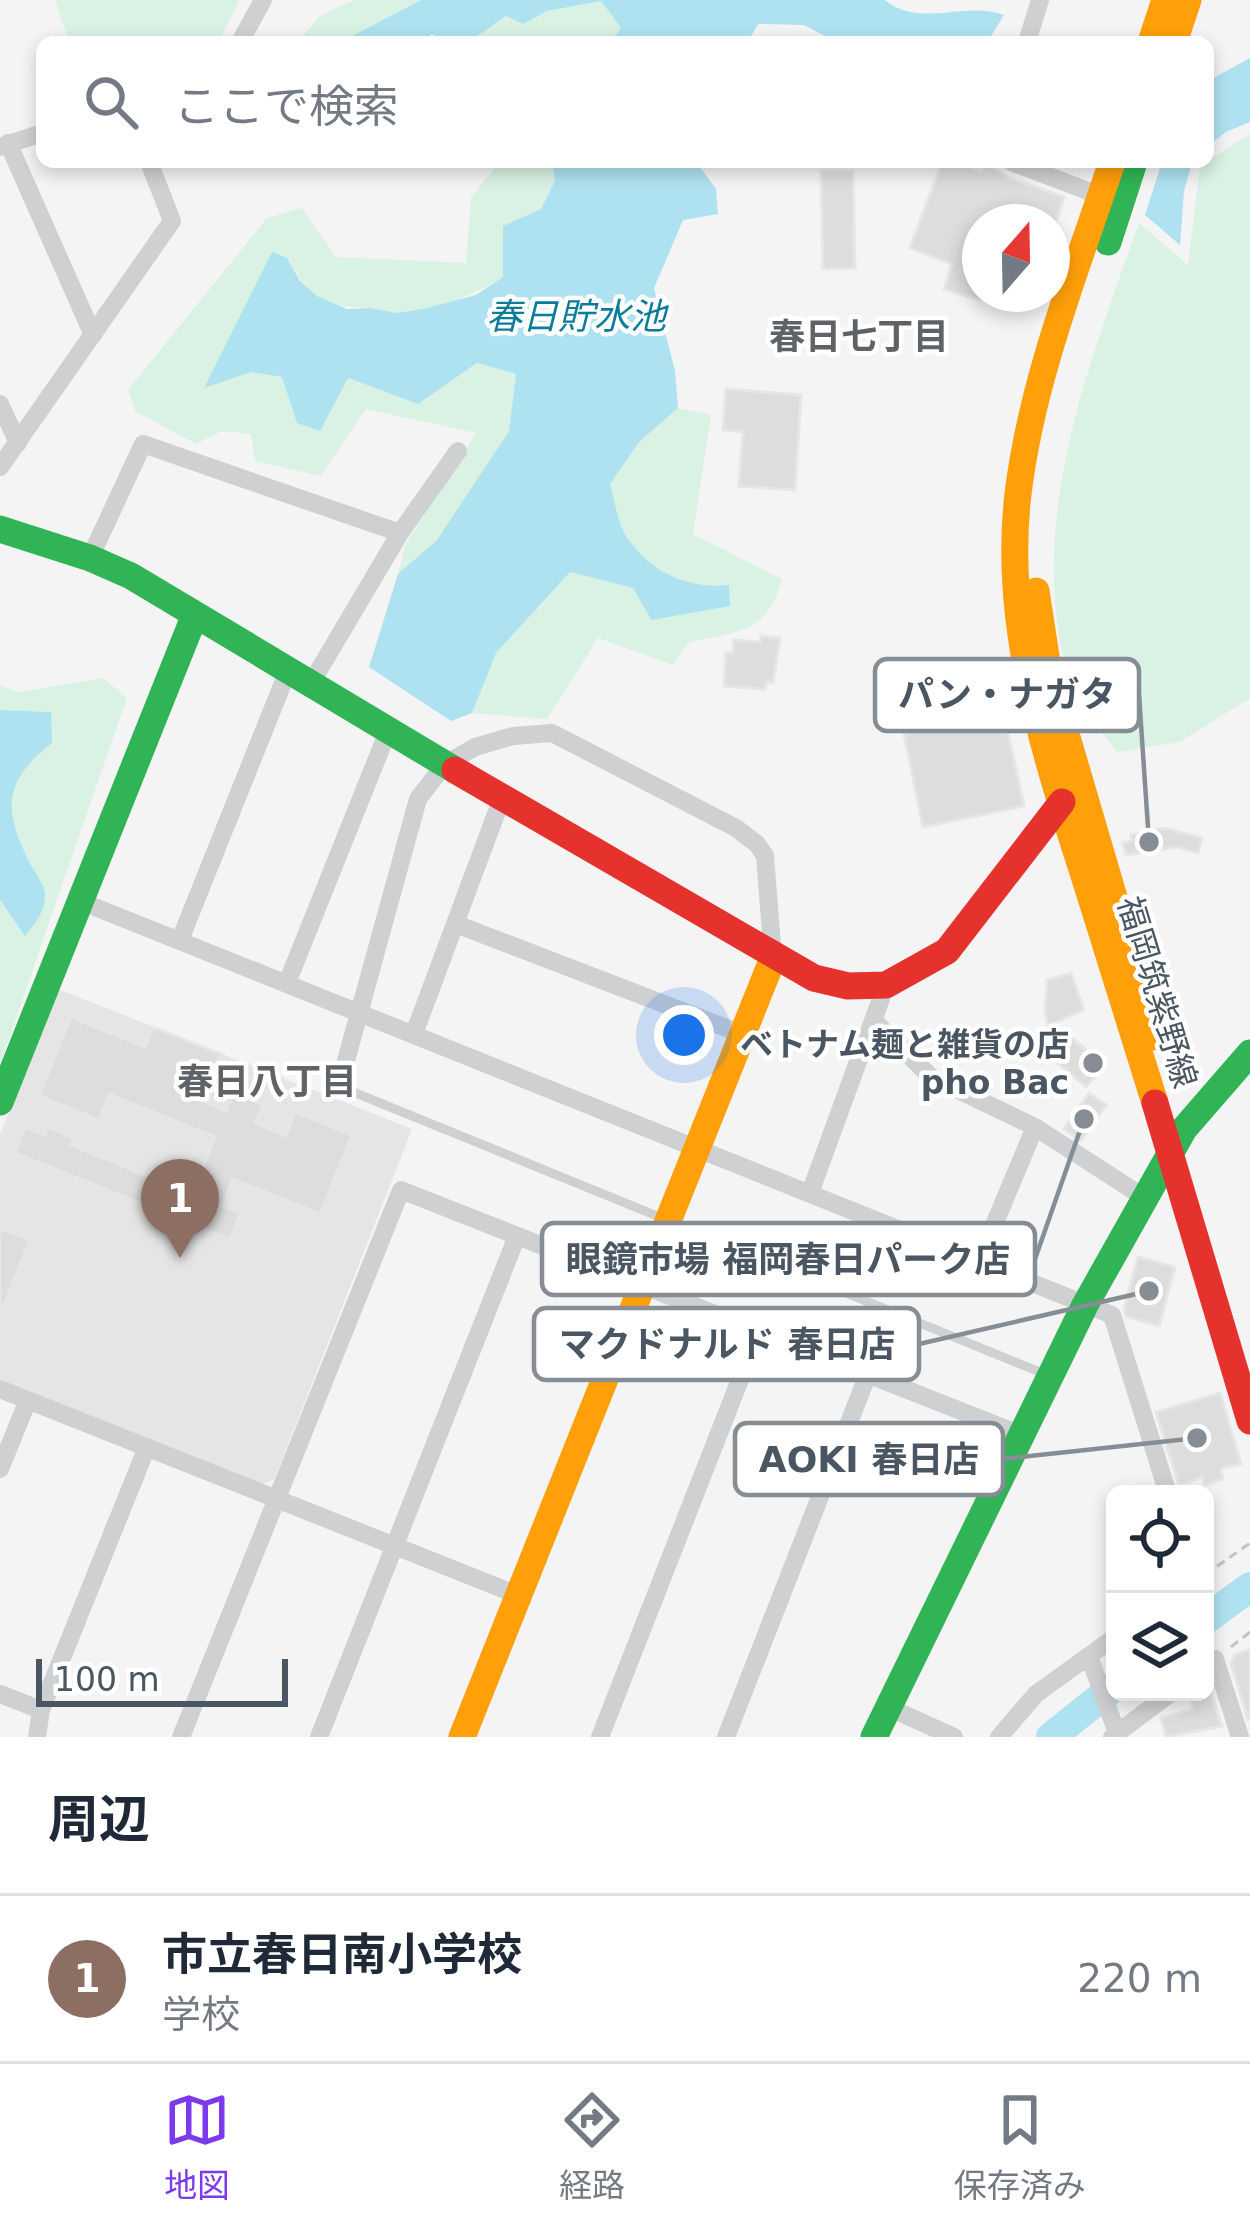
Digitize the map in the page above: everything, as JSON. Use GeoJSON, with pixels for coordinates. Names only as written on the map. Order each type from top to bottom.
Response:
{"type":"FeatureCollection","features":[{"type":"Feature","properties":{"kind":"street"},"geometry":{"type":"LineString","coordinates":[[243,36],[263,0]]}},
{"type":"Feature","properties":{"kind":"street"},"geometry":{"type":"LineString","coordinates":[[1029,36],[1040,0]]}},
{"type":"Feature","properties":{"kind":"street"},"geometry":{"type":"LineString","coordinates":[[1153,36],[1165,0]]}},
{"type":"Feature","properties":{"kind":"street"},"geometry":{"type":"LineString","coordinates":[[1176,36],[1188,0]]}},
{"type":"Feature","properties":{"kind":"street"},"geometry":{"type":"LineString","coordinates":[[36,135],[4,145],[93,335]]}},
{"type":"Feature","properties":{"kind":"street"},"geometry":{"type":"LineString","coordinates":[[0,467],[172,221],[150,168]]}},
{"type":"Feature","properties":{"kind":"street"},"geometry":{"type":"LineString","coordinates":[[1028,168],[1101,196]]}},
{"type":"Feature","properties":{"kind":"street","name":"福岡筑紫野線"},"geometry":{"type":"LineString","coordinates":[[1110,168],[1035,407],[1019,488],[1020,634],[1062,802],[1250,1350]]}},
{"type":"Feature","properties":{"kind":"street","name":"福岡筑紫野線"},"geometry":{"type":"LineString","coordinates":[[1132,168],[1045,444],[1036,503],[1036,593],[1049,676],[1250,1421]]}},
{"type":"Feature","properties":{"kind":"street"},"geometry":{"type":"LineString","coordinates":[[0,404],[18,443]]}},
{"type":"Feature","properties":{"kind":"street"},"geometry":{"type":"LineString","coordinates":[[90,558],[143,444],[400,533]]}},
{"type":"Feature","properties":{"kind":"street"},"geometry":{"type":"LineString","coordinates":[[180,940],[299,679],[458,451]]}},
{"type":"Feature","properties":{"kind":"street"},"geometry":{"type":"LineString","coordinates":[[0,529],[131,576],[444,765],[814,978],[848,986],[886,985],[947,951],[1062,802]]}},
{"type":"Feature","properties":{"kind":"street"},"geometry":{"type":"LineString","coordinates":[[0,1102],[194,617]]}},
{"type":"Feature","properties":{"kind":"street"},"geometry":{"type":"LineString","coordinates":[[287,983],[388,731]]}},
{"type":"Feature","properties":{"kind":"street"},"geometry":{"type":"LineString","coordinates":[[339,1086],[418,799],[444,765],[513,736],[553,733],[736,828],[765,856],[773,958],[462,1736],[472,1737]]}},
{"type":"Feature","properties":{"kind":"street"},"geometry":{"type":"LineString","coordinates":[[414,1034],[502,798]]}},
{"type":"Feature","properties":{"kind":"street"},"geometry":{"type":"LineString","coordinates":[[80,901],[1112,1315],[1165,1485]]}},
{"type":"Feature","properties":{"kind":"street"},"geometry":{"type":"LineString","coordinates":[[456,924],[742,1034]]}},
{"type":"Feature","properties":{"kind":"street"},"geometry":{"type":"LineString","coordinates":[[810,1193],[886,985]]}},
{"type":"Feature","properties":{"kind":"street"},"geometry":{"type":"LineString","coordinates":[[874,1022],[932,1077],[1035,1127],[1144,1198]]}},
{"type":"Feature","properties":{"kind":"street"},"geometry":{"type":"LineString","coordinates":[[874,1737],[1084,1305],[1177,1141],[1250,1053]]}},
{"type":"Feature","properties":{"kind":"street"},"geometry":{"type":"LineString","coordinates":[[980,1261],[1035,1127]]}},
{"type":"Feature","properties":{"kind":"street"},"geometry":{"type":"LineString","coordinates":[[181,1737],[401,1190],[1024,1436]]}},
{"type":"Feature","properties":{"kind":"street"},"geometry":{"type":"LineString","coordinates":[[319,1737],[517,1236]]}},
{"type":"Feature","properties":{"kind":"street"},"geometry":{"type":"LineString","coordinates":[[600,1737],[759,1331]]}},
{"type":"Feature","properties":{"kind":"street"},"geometry":{"type":"LineString","coordinates":[[726,1737],[868,1375]]}},
{"type":"Feature","properties":{"kind":"street"},"geometry":{"type":"LineString","coordinates":[[0,1389],[518,1595]]}},
{"type":"Feature","properties":{"kind":"street"},"geometry":{"type":"LineString","coordinates":[[0,1469],[28,1400]]}},
{"type":"Feature","properties":{"kind":"street"},"geometry":{"type":"LineString","coordinates":[[37,1737],[41,1710],[146,1447]]}},
{"type":"Feature","properties":{"kind":"street"},"geometry":{"type":"LineString","coordinates":[[999,1737],[1036,1694],[1092,1662],[1106,1647]]}},
{"type":"Feature","properties":{"kind":"street"},"geometry":{"type":"LineString","coordinates":[[1092,1662],[1114,1732],[1159,1701]]}},
{"type":"Feature","properties":{"kind":"street"},"geometry":{"type":"LineString","coordinates":[[1214,1673],[1240,1737]]}},
{"type":"Feature","properties":{"kind":"street"},"geometry":{"type":"LineString","coordinates":[[0,1694],[41,1710]]}},
{"type":"Feature","properties":{"kind":"street"},"geometry":{"type":"LineString","coordinates":[[890,1708],[954,1737]]}},
{"type":"Feature","properties":{"kind":"lane"},"geometry":{"type":"LineString","coordinates":[[339,1086],[1052,1377]]}},
{"type":"Feature","properties":{"kind":"path"},"geometry":{"type":"LineString","coordinates":[[1214,1569],[1250,1543]]}},
{"type":"Feature","properties":{"kind":"path"},"geometry":{"type":"LineString","coordinates":[[1214,1660],[1250,1632]]}},
{"type":"Feature","properties":{"kind":"shaded area"},"geometry":{"type":"Polygon","coordinates":[[[58,989],[412,1129],[274,1480],[262,1484],[0,1380],[0,1135],[58,989]]]}},
{"type":"Feature","properties":{"kind":"green space"},"geometry":{"type":"Polygon","coordinates":[[[55,0],[239,0],[222,36],[67,36],[55,0]]]}},
{"type":"Feature","properties":{"kind":"green space"},"geometry":{"type":"Polygon","coordinates":[[[354,0],[421,0],[352,36],[302,36],[320,16],[354,0]]]}},
{"type":"Feature","properties":{"kind":"green space"},"geometry":{"type":"Polygon","coordinates":[[[601,1],[621,28],[615,36],[476,36],[506,16],[523,24],[547,11],[601,1]]]}},
{"type":"Feature","properties":{"kind":"green space"},"geometry":{"type":"Polygon","coordinates":[[[1250,134],[1250,698],[1180,742],[1117,752],[1071,684],[1058,626],[1054,568],[1058,509],[1082,392],[1139,223],[1188,265],[1200,168],[1214,168],[1214,156],[1250,134]]]}},
{"type":"Feature","properties":{"kind":"green space"},"geometry":{"type":"Polygon","coordinates":[[[495,168],[553,168],[555,181],[541,209],[503,226],[503,277],[437,306],[394,313],[342,306],[307,287],[287,258],[206,387],[251,372],[283,377],[297,423],[347,378],[418,404],[477,363],[516,374],[509,431],[437,540],[398,574],[406,544],[476,433],[366,409],[321,476],[255,461],[251,434],[222,431],[196,444],[135,411],[128,390],[267,218],[302,208],[336,257],[466,263],[471,197],[495,168]]]}},
{"type":"Feature","properties":{"kind":"green space"},"geometry":{"type":"Polygon","coordinates":[[[678,408],[711,415],[693,534],[782,579],[768,611],[736,632],[688,643],[673,665],[598,638],[547,719],[472,713],[495,653],[570,572],[633,588],[651,620],[729,585],[685,581],[659,570],[637,551],[619,520],[610,483],[639,442],[678,408]]]}},
{"type":"Feature","properties":{"kind":"green space"},"geometry":{"type":"Polygon","coordinates":[[[103,678],[127,698],[0,1064],[0,900],[24,934],[45,892],[10,824],[7,801],[17,777],[35,755],[50,712],[0,710],[0,686],[20,692],[103,678]]]}},
{"type":"Feature","properties":{"kind":"water"},"geometry":{"type":"Polygon","coordinates":[[[421,0],[885,0],[928,14],[975,10],[1004,15],[991,36],[825,36],[804,25],[758,24],[751,36],[615,36],[621,28],[601,1],[547,11],[523,24],[506,16],[475,36],[352,36],[421,0]]]}},
{"type":"Feature","properties":{"kind":"water"},"geometry":{"type":"Polygon","coordinates":[[[1250,58],[1250,122],[1214,141],[1214,78],[1250,58]]]}},
{"type":"Feature","properties":{"kind":"water","name":"春日貯水池"},"geometry":{"type":"Polygon","coordinates":[[[553,168],[700,168],[716,189],[718,214],[683,220],[654,288],[675,371],[678,408],[639,442],[610,484],[622,527],[638,551],[660,570],[685,581],[729,585],[730,606],[651,620],[633,588],[570,572],[496,653],[472,713],[451,721],[369,667],[398,574],[437,540],[509,431],[516,374],[477,363],[418,404],[348,378],[320,431],[297,423],[282,377],[251,372],[204,388],[272,252],[287,258],[300,281],[317,296],[347,309],[397,313],[423,309],[476,295],[503,277],[503,226],[541,209],[555,181],[553,168]]]}},
{"type":"Feature","properties":{"kind":"water"},"geometry":{"type":"Polygon","coordinates":[[[1160,168],[1190,168],[1180,245],[1145,215],[1160,168]]]}},
{"type":"Feature","properties":{"kind":"water"},"geometry":{"type":"Polygon","coordinates":[[[0,710],[51,712],[52,743],[23,772],[12,800],[16,830],[45,893],[42,911],[25,936],[0,900],[0,710]]]}},
{"type":"Feature","properties":{"kind":"building"},"geometry":{"type":"Polygon","coordinates":[[[940,168],[994,168],[1064,197],[1062,204],[962,204],[962,294],[944,289],[952,264],[910,248],[940,168]]]}},
{"type":"Feature","properties":{"kind":"building"},"geometry":{"type":"Polygon","coordinates":[[[821,171],[853,171],[855,268],[823,269],[821,171]]]}},
{"type":"Feature","properties":{"kind":"building"},"geometry":{"type":"Polygon","coordinates":[[[726,389],[801,395],[795,490],[739,486],[743,432],[723,430],[726,389]]]}},
{"type":"Feature","properties":{"kind":"building"},"geometry":{"type":"Polygon","coordinates":[[[761,636],[780,638],[773,683],[766,682],[765,689],[724,686],[726,653],[733,653],[734,640],[760,642],[761,636]]]}},
{"type":"Feature","properties":{"kind":"building"},"geometry":{"type":"Polygon","coordinates":[[[955,682],[956,689],[997,682],[1024,806],[923,827],[898,705],[905,703],[903,693],[955,682]]]}},
{"type":"Feature","properties":{"kind":"building"},"geometry":{"type":"Polygon","coordinates":[[[1165,828],[1202,838],[1198,853],[1177,847],[1126,855],[1123,843],[1132,841],[1131,835],[1165,828]]]}},
{"type":"Feature","properties":{"kind":"building"},"geometry":{"type":"Polygon","coordinates":[[[1071,973],[1084,1010],[1054,1023],[1105,1066],[1086,1087],[1044,1051],[1052,1042],[1045,1013],[1047,980],[1071,973]]]}},
{"type":"Feature","properties":{"kind":"building"},"geometry":{"type":"Polygon","coordinates":[[[71,1017],[145,1047],[153,1027],[221,1054],[202,1101],[226,1111],[233,1093],[263,1105],[255,1123],[286,1136],[295,1112],[352,1135],[320,1214],[233,1179],[222,1206],[240,1213],[230,1239],[15,1153],[25,1127],[45,1135],[48,1127],[74,1138],[71,1145],[192,1194],[215,1137],[109,1094],[99,1120],[39,1096],[71,1017]]]}},
{"type":"Feature","properties":{"kind":"building"},"geometry":{"type":"Polygon","coordinates":[[[1089,1093],[1106,1105],[1081,1141],[1064,1129],[1089,1093]]]}},
{"type":"Feature","properties":{"kind":"building"},"geometry":{"type":"Polygon","coordinates":[[[0,1228],[30,1240],[1,1313],[0,1313],[0,1228]]]}},
{"type":"Feature","properties":{"kind":"building"},"geometry":{"type":"Polygon","coordinates":[[[1138,1257],[1175,1267],[1159,1326],[1127,1317],[1124,1309],[1138,1257]]]}},
{"type":"Feature","properties":{"kind":"building"},"geometry":{"type":"Polygon","coordinates":[[[1220,1393],[1241,1464],[1221,1468],[1223,1479],[1205,1485],[1202,1477],[1179,1485],[1156,1412],[1220,1393]]]}},
{"type":"Feature","properties":{"kind":"building"},"geometry":{"type":"Polygon","coordinates":[[[1250,1650],[1248,1719],[1231,1663],[1235,1654],[1250,1650]]]}},
{"type":"Feature","properties":{"kind":"building"},"geometry":{"type":"Polygon","coordinates":[[[1191,1701],[1214,1701],[1222,1726],[1166,1737],[1161,1718],[1193,1709],[1191,1701]]]}},
{"type":"Feature","properties":{"kind":"waterway"},"geometry":{"type":"LineString","coordinates":[[1214,1613],[1250,1587]]}},
{"type":"Feature","properties":{"kind":"waterway"},"geometry":{"type":"LineString","coordinates":[[1051,1737],[1106,1693]]}},
{"type":"Feature","properties":{"kind":"traffic: fast"},"geometry":{"type":"LineString","coordinates":[[1108,242],[1132,168]]}},
{"type":"Feature","properties":{"kind":"traffic: fast"},"geometry":{"type":"LineString","coordinates":[[0,529],[131,576],[455,770]]}},
{"type":"Feature","properties":{"kind":"traffic: fast"},"geometry":{"type":"LineString","coordinates":[[0,1102],[194,617]]}},
{"type":"Feature","properties":{"kind":"traffic: fast"},"geometry":{"type":"LineString","coordinates":[[874,1737],[1085,1305],[1184,1129],[1250,1053]]}},
{"type":"Feature","properties":{"kind":"traffic: slow"},"geometry":{"type":"LineString","coordinates":[[1153,36],[1165,0]]}},
{"type":"Feature","properties":{"kind":"traffic: slow"},"geometry":{"type":"LineString","coordinates":[[1176,36],[1188,0]]}},
{"type":"Feature","properties":{"kind":"traffic: slow"},"geometry":{"type":"LineString","coordinates":[[1110,168],[1034,409],[1018,494],[1016,594],[1043,742],[1155,1103]]}},
{"type":"Feature","properties":{"kind":"traffic: slow"},"geometry":{"type":"LineString","coordinates":[[1036,591],[1049,676],[1155,1037]]}},
{"type":"Feature","properties":{"kind":"traffic: slow"},"geometry":{"type":"LineString","coordinates":[[462,1737],[773,958]]}},
{"type":"Feature","properties":{"kind":"traffic: jam"},"geometry":{"type":"LineString","coordinates":[[455,770],[814,978],[848,986],[886,985],[947,951],[1062,802]]}},
{"type":"Feature","properties":{"kind":"traffic: jam"},"geometry":{"type":"LineString","coordinates":[[1155,1103],[1250,1421]]}},
{"type":"Feature","properties":{"kind":"place","name":"パン・ナガタ"},"geometry":{"type":"Point","coordinates":[1149,842]}},
{"type":"Feature","properties":{"kind":"place","name":"ベトナム麺と雑貨の店 pho Bac"},"geometry":{"type":"Point","coordinates":[1093,1063]}},
{"type":"Feature","properties":{"kind":"place","name":"眼鏡市場 福岡春日パーク店"},"geometry":{"type":"Point","coordinates":[1084,1119]}},
{"type":"Feature","properties":{"kind":"place","name":"市立春日南小学校"},"geometry":{"type":"Point","coordinates":[180,1258]}},
{"type":"Feature","properties":{"kind":"place","name":"マクドナルド 春日店"},"geometry":{"type":"Point","coordinates":[1149,1291]}},
{"type":"Feature","properties":{"kind":"place","name":"AOKI 春日店"},"geometry":{"type":"Point","coordinates":[1197,1438]}},
{"type":"Feature","properties":{"kind":"district","name":"春日七丁目"},"geometry":{"type":"Point","coordinates":[859,336]}},
{"type":"Feature","properties":{"kind":"district","name":"春日八丁目"},"geometry":{"type":"Point","coordinates":[267,1081]}}]}
